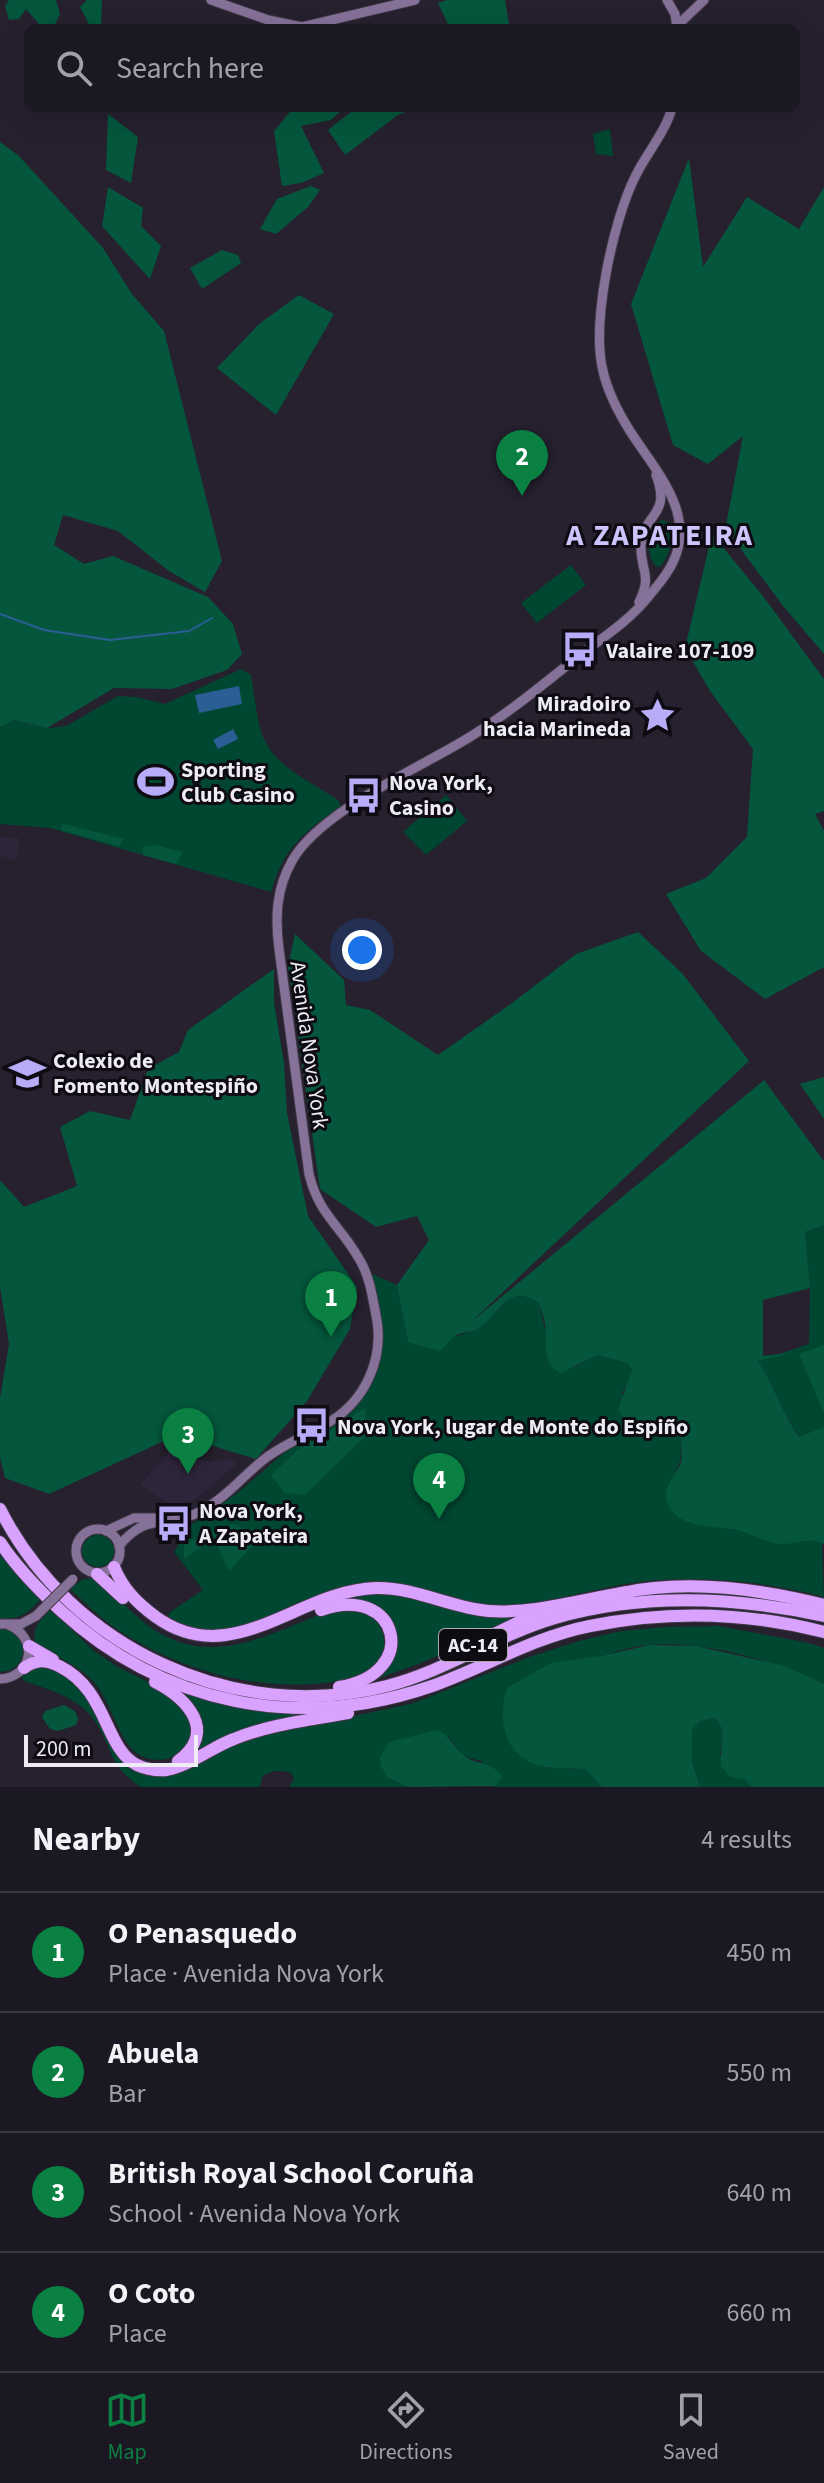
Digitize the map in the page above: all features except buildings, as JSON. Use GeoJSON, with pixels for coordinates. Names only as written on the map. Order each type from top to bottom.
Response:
{"type":"FeatureCollection","features":[{"type":"Feature","properties":{"kind":"highway","name":"AC-14"},"geometry":{"type":"LineString","coordinates":[[0,1509],[30,1559],[50,1582],[107,1634],[145,1657],[197,1679],[222,1686],[280,1694],[318,1696],[360,1693],[391,1685],[425,1674],[554,1619],[611,1606],[665,1601],[738,1602],[786,1608],[824,1607]]}},
{"type":"Feature","properties":{"kind":"highway","name":"AC-14"},"geometry":{"type":"LineString","coordinates":[[0,1542],[43,1594],[111,1652],[199,1692],[273,1707],[322,1708],[381,1700],[431,1686],[538,1640],[588,1626],[642,1618],[716,1614],[757,1618],[824,1632]]}},
{"type":"Feature","properties":{"kind":"highway"},"geometry":{"type":"LineString","coordinates":[[114,1567],[121,1584],[131,1596],[163,1622],[184,1632],[215,1637],[239,1633],[323,1600],[373,1588],[397,1589],[468,1608],[505,1611],[628,1592]]}},
{"type":"Feature","properties":{"kind":"highway"},"geometry":{"type":"LineString","coordinates":[[92,1572],[153,1624],[177,1638],[200,1644],[235,1642],[336,1605],[358,1604],[378,1613],[387,1626],[391,1647],[382,1668],[372,1677],[349,1686],[280,1694]]}},
{"type":"Feature","properties":{"kind":"highway","name":"AC-14"},"geometry":{"type":"LineString","coordinates":[[318,1696],[324,1692],[385,1682],[417,1671],[519,1622],[574,1604],[628,1592],[673,1588],[746,1590],[824,1607]]}},
{"type":"Feature","properties":{"kind":"highway"},"geometry":{"type":"LineString","coordinates":[[716,1614],[824,1641]]}},
{"type":"Feature","properties":{"kind":"highway"},"geometry":{"type":"LineString","coordinates":[[28,1643],[88,1682],[101,1700],[125,1748],[136,1759],[161,1766],[178,1762],[195,1741],[197,1732],[188,1704],[112,1658],[81,1629]]}},
{"type":"Feature","properties":{"kind":"highway"},"geometry":{"type":"LineString","coordinates":[[24,1668],[31,1663],[45,1661],[71,1673],[93,1694],[128,1758],[142,1767],[162,1770],[183,1765],[253,1731],[393,1703],[416,1696],[431,1686]]}},
{"type":"Feature","properties":{"kind":"street"},"geometry":{"type":"LineString","coordinates":[[211,0],[287,24]]}},
{"type":"Feature","properties":{"kind":"street"},"geometry":{"type":"LineString","coordinates":[[315,24],[415,0]]}},
{"type":"Feature","properties":{"kind":"street"},"geometry":{"type":"LineString","coordinates":[[669,4],[677,12],[702,3]]}},
{"type":"Feature","properties":{"kind":"street"},"geometry":{"type":"LineString","coordinates":[[683,24],[702,3]]}},
{"type":"Feature","properties":{"kind":"street"},"geometry":{"type":"LineString","coordinates":[[669,4],[681,24]]}},
{"type":"Feature","properties":{"kind":"street"},"geometry":{"type":"LineString","coordinates":[[652,464],[663,501],[647,526],[642,539],[641,557],[646,569],[657,574],[666,572],[676,553],[680,536],[677,512],[671,494],[652,464],[615,407],[603,371],[598,336],[602,303],[626,198],[670,112]]}},
{"type":"Feature","properties":{"kind":"street"},"geometry":{"type":"LineString","coordinates":[[657,513],[670,515],[678,525]]}},
{"type":"Feature","properties":{"kind":"street","name":"Avenida Nova York"},"geometry":{"type":"LineString","coordinates":[[626,618],[641,600],[646,569]]}},
{"type":"Feature","properties":{"kind":"street","name":"Avenida Nova York"},"geometry":{"type":"LineString","coordinates":[[119,1546],[137,1527],[184,1517],[207,1507],[288,1443],[333,1421],[366,1385],[376,1356],[377,1326],[364,1268],[320,1207],[309,1174],[276,922],[278,900],[292,860],[303,845],[332,820],[499,717],[626,618],[649,597],[666,572]]}},
{"type":"Feature","properties":{"kind":"street","name":"Avenida Nova York"},"geometry":{"type":"LineString","coordinates":[[106,1531],[134,1518],[166,1520]]}},
{"type":"Feature","properties":{"kind":"street"},"geometry":{"type":"LineString","coordinates":[[4,1624],[21,1624],[36,1616],[73,1579],[114,1567],[119,1557],[117,1539],[106,1531],[93,1529],[82,1535],[76,1546],[73,1579]]}},
{"type":"Feature","properties":{"kind":"street"},"geometry":{"type":"LineString","coordinates":[[77,1561],[92,1572]]}},
{"type":"Feature","properties":{"kind":"street"},"geometry":{"type":"LineString","coordinates":[[0,1679],[15,1676],[24,1668],[36,1616]]}},
{"type":"Feature","properties":{"kind":"street"},"geometry":{"type":"LineString","coordinates":[[4,1624],[22,1633],[28,1643]]}},
{"type":"Feature","properties":{"kind":"shaded area"},"geometry":{"type":"Polygon","coordinates":[[[0,837],[19,838],[17,861],[0,856],[0,837]]]}},
{"type":"Feature","properties":{"kind":"shaded area"},"geometry":{"type":"Polygon","coordinates":[[[172,1449],[206,1462],[230,1459],[237,1464],[197,1498],[176,1509],[140,1485],[172,1449]]]}},
{"type":"Feature","properties":{"kind":"green space"},"geometry":{"type":"Polygon","coordinates":[[[9,0],[56,0],[60,14],[55,24],[39,24],[26,9],[19,19],[9,20],[5,6],[9,0]]]}},
{"type":"Feature","properties":{"kind":"green space"},"geometry":{"type":"Polygon","coordinates":[[[87,0],[102,0],[101,24],[89,24],[80,7],[87,0]]]}},
{"type":"Feature","properties":{"kind":"green space"},"geometry":{"type":"Polygon","coordinates":[[[447,0],[505,0],[509,24],[448,24],[438,3],[447,0]]]}},
{"type":"Feature","properties":{"kind":"green space"},"geometry":{"type":"Polygon","coordinates":[[[290,112],[340,112],[331,120],[301,126],[324,173],[301,183],[282,186],[274,131],[290,112]]]}},
{"type":"Feature","properties":{"kind":"green space"},"geometry":{"type":"Polygon","coordinates":[[[351,112],[406,112],[345,155],[328,130],[351,112]]]}},
{"type":"Feature","properties":{"kind":"green space"},"geometry":{"type":"Polygon","coordinates":[[[108,114],[138,137],[131,183],[106,170],[108,114]]]}},
{"type":"Feature","properties":{"kind":"green space"},"geometry":{"type":"Polygon","coordinates":[[[610,129],[613,156],[596,154],[593,134],[610,129]]]}},
{"type":"Feature","properties":{"kind":"green space"},"geometry":{"type":"Polygon","coordinates":[[[0,142],[18,155],[103,248],[132,294],[164,331],[222,561],[205,592],[169,571],[118,531],[63,515],[54,545],[84,564],[113,556],[208,597],[233,624],[242,654],[227,670],[172,689],[114,688],[47,728],[14,720],[0,727],[0,142]]]}},
{"type":"Feature","properties":{"kind":"green space"},"geometry":{"type":"Polygon","coordinates":[[[689,158],[703,267],[747,197],[799,229],[824,187],[824,654],[784,607],[726,525],[743,436],[708,464],[673,445],[631,304],[689,158]]]}},
{"type":"Feature","properties":{"kind":"green space"},"geometry":{"type":"Polygon","coordinates":[[[311,186],[320,190],[308,207],[276,234],[260,229],[277,199],[311,186]]]}},
{"type":"Feature","properties":{"kind":"green space"},"geometry":{"type":"Polygon","coordinates":[[[108,187],[143,208],[141,226],[161,246],[150,279],[102,226],[108,187]]]}},
{"type":"Feature","properties":{"kind":"green space"},"geometry":{"type":"Polygon","coordinates":[[[222,250],[238,255],[241,263],[202,289],[190,268],[222,250]]]}},
{"type":"Feature","properties":{"kind":"green space"},"geometry":{"type":"Polygon","coordinates":[[[299,295],[334,314],[276,415],[217,368],[259,324],[299,295]]]}},
{"type":"Feature","properties":{"kind":"green space"},"geometry":{"type":"Polygon","coordinates":[[[661,520],[668,522],[670,545],[661,566],[656,567],[649,549],[653,531],[661,520]]]}},
{"type":"Feature","properties":{"kind":"green space"},"geometry":{"type":"Polygon","coordinates":[[[712,534],[763,596],[824,679],[824,811],[815,814],[824,831],[824,967],[765,999],[701,951],[666,894],[706,878],[747,837],[753,749],[710,691],[685,648],[712,534]]]}},
{"type":"Feature","properties":{"kind":"green space"},"geometry":{"type":"Polygon","coordinates":[[[571,565],[586,585],[537,623],[521,603],[571,565]]]}},
{"type":"Feature","properties":{"kind":"green space","name":"Sporting Club Casino"},"geometry":{"type":"Polygon","coordinates":[[[241,669],[251,675],[259,724],[270,749],[287,767],[338,800],[341,806],[297,842],[282,863],[271,892],[50,828],[0,824],[0,727],[13,720],[47,728],[66,726],[118,696],[165,704],[241,669]]]}},
{"type":"Feature","properties":{"kind":"green space"},"geometry":{"type":"Polygon","coordinates":[[[446,795],[467,821],[426,855],[403,832],[446,795]]]}},
{"type":"Feature","properties":{"kind":"green space"},"geometry":{"type":"Polygon","coordinates":[[[63,824],[124,839],[119,846],[61,830],[63,824]]]}},
{"type":"Feature","properties":{"kind":"green space"},"geometry":{"type":"Polygon","coordinates":[[[154,845],[183,852],[176,864],[143,855],[143,847],[154,845]]]}},
{"type":"Feature","properties":{"kind":"green space"},"geometry":{"type":"Polygon","coordinates":[[[638,932],[682,973],[749,1061],[471,1322],[764,1080],[824,1161],[824,1225],[805,1232],[810,1288],[763,1300],[763,1356],[795,1352],[758,1361],[799,1437],[824,1427],[824,1544],[808,1540],[777,1543],[741,1531],[681,1519],[666,1499],[669,1484],[681,1461],[678,1428],[670,1423],[630,1426],[618,1410],[632,1370],[628,1363],[597,1355],[561,1373],[554,1369],[546,1352],[545,1324],[539,1303],[528,1297],[511,1298],[485,1323],[475,1330],[456,1335],[440,1351],[408,1342],[397,1285],[429,1240],[417,1216],[376,1227],[320,1189],[288,966],[295,934],[344,980],[346,1005],[370,1010],[438,1055],[576,954],[638,932]]]}},
{"type":"Feature","properties":{"kind":"green space"},"geometry":{"type":"Polygon","coordinates":[[[274,969],[274,1003],[284,1063],[287,1113],[308,1216],[357,1287],[350,1329],[307,1401],[256,1459],[177,1435],[49,1494],[5,1478],[0,1457],[0,1398],[9,1344],[0,1287],[0,1180],[24,1207],[77,1186],[60,1127],[90,1111],[130,1120],[148,1069],[179,1052],[188,1030],[274,969]]]}},
{"type":"Feature","properties":{"kind":"green space"},"geometry":{"type":"Polygon","coordinates":[[[824,1077],[824,1119],[800,1084],[824,1077]]]}},
{"type":"Feature","properties":{"kind":"green space"},"geometry":{"type":"Polygon","coordinates":[[[824,1225],[824,1427],[800,1438],[758,1361],[809,1344],[810,1289],[805,1232],[824,1225]]]}},
{"type":"Feature","properties":{"kind":"green space"},"geometry":{"type":"Polygon","coordinates":[[[372,1274],[397,1285],[408,1342],[470,1332],[485,1324],[504,1303],[518,1296],[539,1303],[545,1329],[574,1367],[597,1355],[629,1363],[632,1370],[622,1393],[643,1426],[660,1423],[678,1428],[681,1451],[675,1472],[687,1522],[743,1531],[782,1544],[808,1539],[822,1542],[824,1597],[755,1583],[684,1579],[638,1582],[506,1605],[472,1601],[404,1584],[370,1583],[326,1593],[259,1620],[215,1630],[191,1629],[167,1618],[170,1612],[203,1590],[174,1552],[192,1524],[235,1495],[299,1440],[355,1407],[372,1383],[379,1362],[383,1329],[372,1274]]]}},
{"type":"Feature","properties":{"kind":"green space"},"geometry":{"type":"Polygon","coordinates":[[[824,1345],[824,1413],[799,1354],[824,1345]]]}},
{"type":"Feature","properties":{"kind":"green space"},"geometry":{"type":"Polygon","coordinates":[[[365,1408],[366,1435],[305,1495],[285,1493],[271,1475],[298,1450],[365,1408]]]}},
{"type":"Feature","properties":{"kind":"green space"},"geometry":{"type":"Polygon","coordinates":[[[233,1524],[246,1529],[267,1530],[229,1571],[214,1538],[184,1559],[184,1544],[233,1524]]]}},
{"type":"Feature","properties":{"kind":"green space"},"geometry":{"type":"Polygon","coordinates":[[[98,1535],[110,1539],[114,1551],[110,1563],[98,1567],[86,1563],[82,1551],[86,1539],[98,1535]]]}},
{"type":"Feature","properties":{"kind":"green space"},"geometry":{"type":"Polygon","coordinates":[[[0,1555],[40,1600],[18,1617],[0,1618],[0,1555]]]}},
{"type":"Feature","properties":{"kind":"green space"},"geometry":{"type":"Polygon","coordinates":[[[94,1578],[150,1627],[173,1640],[196,1646],[219,1647],[241,1643],[346,1607],[376,1617],[383,1633],[384,1649],[374,1670],[333,1682],[277,1684],[220,1675],[166,1656],[105,1620],[70,1589],[83,1579],[94,1578]]]}},
{"type":"Feature","properties":{"kind":"green space"},"geometry":{"type":"Polygon","coordinates":[[[376,1593],[529,1615],[421,1663],[371,1681],[394,1651],[371,1604],[360,1600],[339,1601],[376,1593]]]}},
{"type":"Feature","properties":{"kind":"green space"},"geometry":{"type":"Polygon","coordinates":[[[51,1610],[94,1651],[168,1692],[189,1717],[189,1740],[181,1752],[155,1760],[135,1752],[124,1738],[102,1693],[89,1677],[36,1645],[36,1630],[51,1610]]]}},
{"type":"Feature","properties":{"kind":"green space"},"geometry":{"type":"Polygon","coordinates":[[[718,1626],[824,1648],[824,1684],[761,1660],[693,1646],[643,1646],[601,1656],[543,1767],[585,1769],[602,1787],[493,1787],[495,1785],[481,1761],[463,1756],[448,1736],[388,1778],[409,1787],[289,1787],[294,1779],[291,1773],[279,1771],[262,1777],[260,1787],[141,1787],[124,1774],[98,1726],[84,1709],[66,1697],[24,1681],[21,1676],[36,1666],[68,1678],[82,1691],[146,1773],[240,1741],[414,1703],[529,1657],[579,1641],[621,1631],[718,1626]]]}},
{"type":"Feature","properties":{"kind":"green space"},"geometry":{"type":"Polygon","coordinates":[[[0,1629],[17,1636],[23,1650],[17,1665],[0,1672],[0,1629]]]}},
{"type":"Feature","properties":{"kind":"green space"},"geometry":{"type":"Polygon","coordinates":[[[649,1645],[696,1646],[785,1666],[824,1684],[824,1787],[752,1787],[744,1779],[730,1777],[721,1766],[722,1734],[714,1718],[700,1721],[692,1730],[692,1762],[700,1787],[602,1787],[585,1769],[532,1764],[513,1749],[504,1726],[507,1688],[551,1663],[649,1645]]]}},
{"type":"Feature","properties":{"kind":"green space"},"geometry":{"type":"Polygon","coordinates":[[[177,1690],[245,1708],[315,1715],[188,1759],[200,1733],[177,1690]]]}},
{"type":"Feature","properties":{"kind":"green space"},"geometry":{"type":"Polygon","coordinates":[[[64,1705],[75,1711],[78,1719],[76,1725],[58,1731],[50,1729],[42,1717],[45,1711],[64,1705]]]}},
{"type":"Feature","properties":{"kind":"green space"},"geometry":{"type":"Polygon","coordinates":[[[714,1718],[722,1730],[720,1754],[752,1787],[700,1787],[692,1762],[692,1730],[700,1721],[714,1718]]]}},
{"type":"Feature","properties":{"kind":"green space"},"geometry":{"type":"Polygon","coordinates":[[[438,1730],[467,1757],[494,1768],[502,1777],[495,1786],[409,1787],[388,1778],[380,1757],[389,1742],[438,1730]]]}},
{"type":"Feature","properties":{"kind":"water","name":"Sporting Club Casino"},"geometry":{"type":"Polygon","coordinates":[[[239,686],[242,704],[199,713],[195,695],[239,686]]]}},
{"type":"Feature","properties":{"kind":"water"},"geometry":{"type":"Polygon","coordinates":[[[233,729],[238,739],[218,749],[213,740],[233,729]]]}},
{"type":"Feature","properties":{"kind":"waterway"},"geometry":{"type":"LineString","coordinates":[[0,614],[44,630],[110,640],[189,631],[212,618]]}},
{"type":"Feature","properties":{"kind":"place","name":"Abuela"},"geometry":{"type":"Point","coordinates":[522,496]}},
{"type":"Feature","properties":{"kind":"place","name":"Valaire 107-109"},"geometry":{"type":"Point","coordinates":[580,650]}},
{"type":"Feature","properties":{"kind":"place","name":"Miradoiro hacia Marineda"},"geometry":{"type":"Point","coordinates":[657,716]}},
{"type":"Feature","properties":{"kind":"place","name":"Sporting Club Casino"},"geometry":{"type":"Point","coordinates":[155,782]}},
{"type":"Feature","properties":{"kind":"place","name":"Nova York, Casino"},"geometry":{"type":"Point","coordinates":[363,795]}},
{"type":"Feature","properties":{"kind":"place","name":"Colexio de Fomento Montespiño"},"geometry":{"type":"Point","coordinates":[27,1073]}},
{"type":"Feature","properties":{"kind":"place","name":"O Penasquedo"},"geometry":{"type":"Point","coordinates":[331,1337]}},
{"type":"Feature","properties":{"kind":"place","name":"Nova York, lugar de Monte do Espiño"},"geometry":{"type":"Point","coordinates":[311,1426]}},
{"type":"Feature","properties":{"kind":"place","name":"British Royal School Coruña"},"geometry":{"type":"Point","coordinates":[188,1474]}},
{"type":"Feature","properties":{"kind":"place","name":"O Coto"},"geometry":{"type":"Point","coordinates":[439,1519]}},
{"type":"Feature","properties":{"kind":"place","name":"Nova York, A Zapateira"},"geometry":{"type":"Point","coordinates":[173,1523]}},
{"type":"Feature","properties":{"kind":"district","name":"A ZAPATEIRA"},"geometry":{"type":"Point","coordinates":[660,535]}}]}
